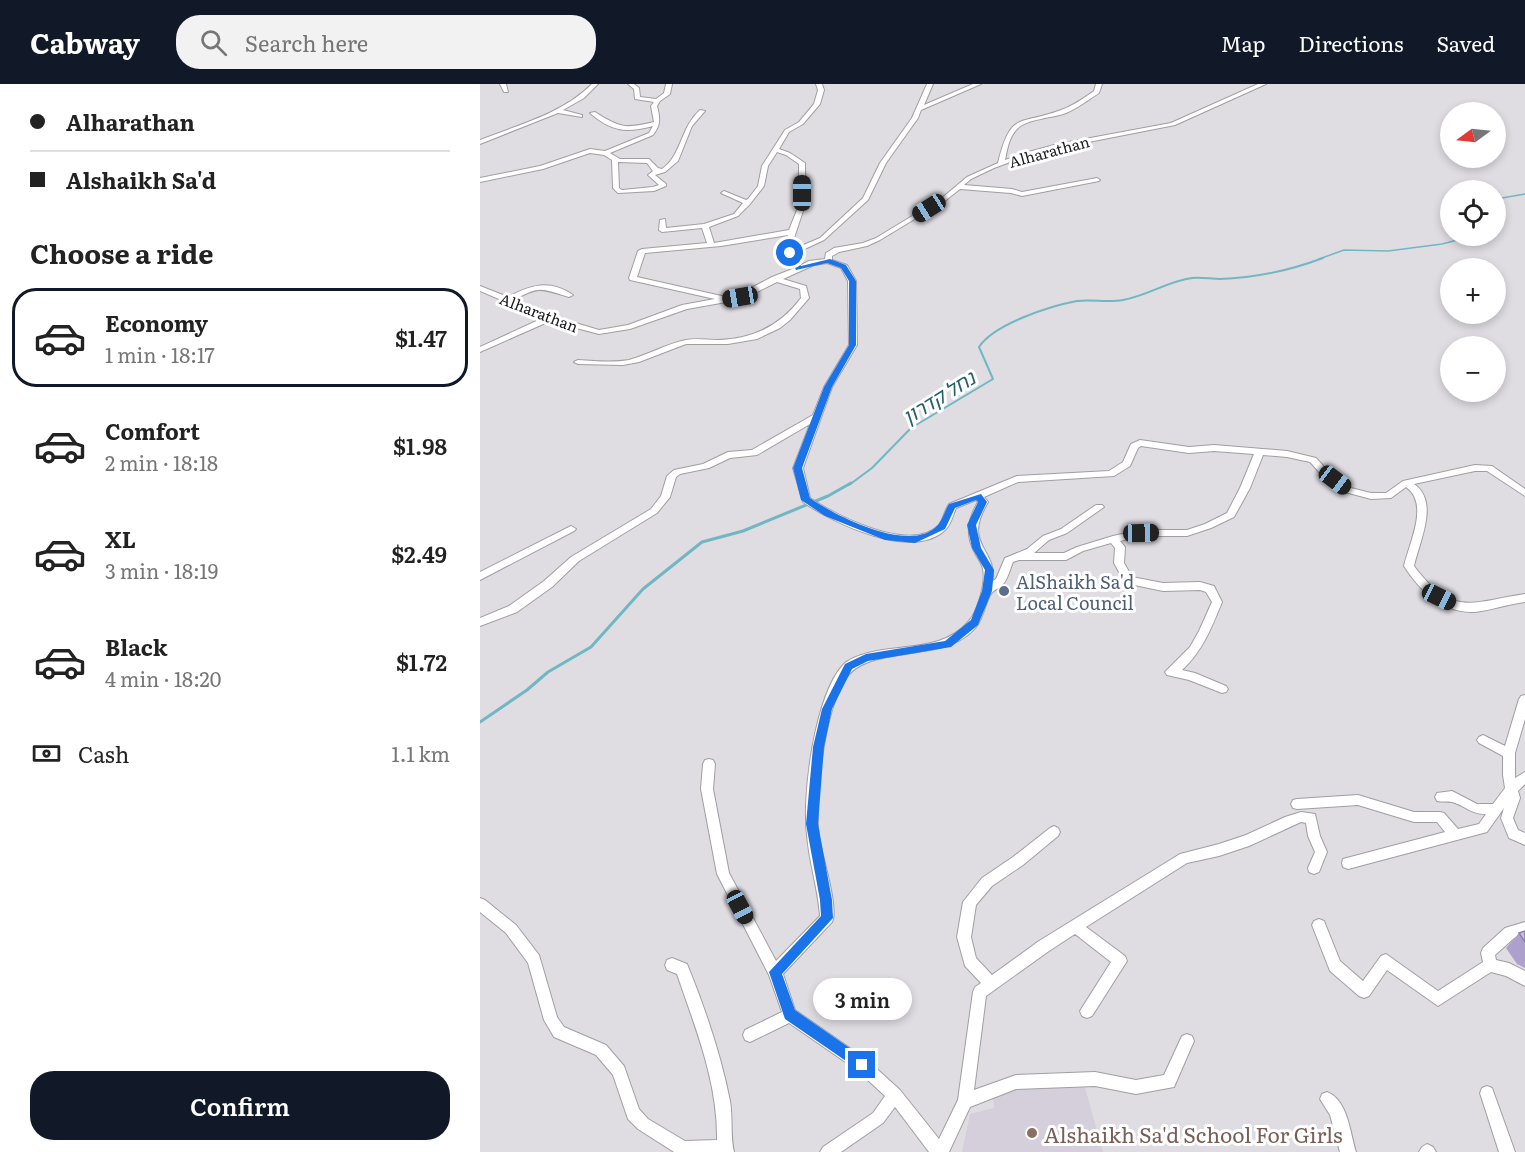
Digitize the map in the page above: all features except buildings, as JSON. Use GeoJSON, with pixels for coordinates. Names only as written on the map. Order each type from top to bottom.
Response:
{"type":"FeatureCollection","features":[{"type":"Feature","properties":{"kind":"street"},"geometry":{"type":"LineString","coordinates":[[503,84],[506,91]]}},
{"type":"Feature","properties":{"kind":"street"},"geometry":{"type":"LineString","coordinates":[[480,142],[557,111],[582,97],[595,84]]}},
{"type":"Feature","properties":{"kind":"street"},"geometry":{"type":"LineString","coordinates":[[631,84],[637,89],[637,98],[657,101]]}},
{"type":"Feature","properties":{"kind":"street"},"geometry":{"type":"LineString","coordinates":[[606,153],[651,134],[657,123],[654,106],[667,94],[669,84]]}},
{"type":"Feature","properties":{"kind":"street"},"geometry":{"type":"LineString","coordinates":[[663,220],[662,230],[705,226],[736,215],[761,186],[765,166],[787,131],[801,123],[817,104],[821,90],[819,84]]}},
{"type":"Feature","properties":{"kind":"street"},"geometry":{"type":"LineString","coordinates":[[790,253],[822,239],[866,199],[883,163],[919,109],[930,84]]}},
{"type":"Feature","properties":{"kind":"street"},"geometry":{"type":"LineString","coordinates":[[919,109],[978,84]]}},
{"type":"Feature","properties":{"kind":"street"},"geometry":{"type":"LineString","coordinates":[[1001,164],[1008,134],[1016,126],[1024,121],[1066,110],[1097,92],[1099,84]]}},
{"type":"Feature","properties":{"kind":"street","name":"Alharathan"},"geometry":{"type":"LineString","coordinates":[[480,288],[549,318],[587,329],[607,331],[630,327],[685,308],[752,293],[799,268],[828,261],[829,255],[837,250],[865,245],[959,187],[969,178],[1001,164],[1058,146],[1173,124],[1263,84]]}},
{"type":"Feature","properties":{"kind":"street"},"geometry":{"type":"LineString","coordinates":[[557,111],[580,116]]}},
{"type":"Feature","properties":{"kind":"street"},"geometry":{"type":"LineString","coordinates":[[615,159],[616,188],[620,192],[654,189],[664,185],[651,175],[667,170],[674,162],[693,118],[702,111]]}},
{"type":"Feature","properties":{"kind":"street"},"geometry":{"type":"LineString","coordinates":[[593,113],[613,126],[633,129],[657,123]]}},
{"type":"Feature","properties":{"kind":"street"},"geometry":{"type":"LineString","coordinates":[[776,150],[802,163],[802,205],[788,244],[790,253],[799,268]]}},
{"type":"Feature","properties":{"kind":"street"},"geometry":{"type":"LineString","coordinates":[[480,180],[541,168],[590,151],[606,153],[615,159],[649,161],[658,171]]}},
{"type":"Feature","properties":{"kind":"street"},"geometry":{"type":"LineString","coordinates":[[959,187],[1012,191],[1022,194],[1097,180]]}},
{"type":"Feature","properties":{"kind":"street"},"geometry":{"type":"LineString","coordinates":[[724,193],[748,203]]}},
{"type":"Feature","properties":{"kind":"street"},"geometry":{"type":"LineString","coordinates":[[705,226],[711,245]]}},
{"type":"Feature","properties":{"kind":"street"},"geometry":{"type":"LineString","coordinates":[[726,299],[633,278],[642,251],[711,245],[792,232]]}},
{"type":"Feature","properties":{"kind":"street"},"geometry":{"type":"LineString","coordinates":[[828,261],[844,267],[852,281],[853,345],[828,387],[798,468],[806,500],[818,510],[888,538],[915,540],[941,527],[952,506],[1017,479],[1111,474],[1127,464],[1134,446],[1140,443],[1189,450],[1214,448],[1287,454],[1313,460],[1323,471],[1348,490],[1371,496],[1388,496],[1406,483],[1475,468],[1490,468],[1525,493]]}},
{"type":"Feature","properties":{"kind":"street"},"geometry":{"type":"LineString","coordinates":[[578,362],[611,364],[630,362],[689,341],[736,342],[758,337],[778,327],[798,310],[805,298],[803,288],[775,279]]}},
{"type":"Feature","properties":{"kind":"street"},"geometry":{"type":"LineString","coordinates":[[507,300],[536,285],[569,295]]}},
{"type":"Feature","properties":{"kind":"street"},"geometry":{"type":"LineString","coordinates":[[480,350],[549,318]]}},
{"type":"Feature","properties":{"kind":"street"},"geometry":{"type":"LineString","coordinates":[[480,622],[513,609],[548,584],[575,559],[654,511],[665,497],[672,476],[677,472],[706,466],[728,456],[754,453],[819,415]]}},
{"type":"Feature","properties":{"kind":"street"},"geometry":{"type":"LineString","coordinates":[[1018,556],[1066,557],[1080,549],[1141,533],[1187,533],[1231,515],[1259,453]]}},
{"type":"Feature","properties":{"kind":"street"},"geometry":{"type":"LineString","coordinates":[[1406,483],[1416,487],[1420,494],[1422,516],[1409,566],[1421,584],[1439,597],[1455,605],[1469,608],[1525,598]]}},
{"type":"Feature","properties":{"kind":"street"},"geometry":{"type":"LineString","coordinates":[[775,972],[827,918],[826,900],[812,824],[819,747],[827,709],[848,666],[866,658],[947,645],[975,622],[987,591],[989,570],[976,548],[971,525],[983,502],[978,496]]}},
{"type":"Feature","properties":{"kind":"street"},"geometry":{"type":"LineString","coordinates":[[987,591],[1000,581],[1009,560],[1030,551],[1046,538],[1064,531],[1099,507]]}},
{"type":"Feature","properties":{"kind":"street"},"geometry":{"type":"LineString","coordinates":[[480,576],[571,529]]}},
{"type":"Feature","properties":{"kind":"street"},"geometry":{"type":"LineString","coordinates":[[1113,539],[1120,547],[1119,563],[1129,580],[1147,586],[1200,586],[1210,590],[1217,602],[1204,634],[1179,667],[1171,672],[1191,676],[1222,689]]}},
{"type":"Feature","properties":{"kind":"street"},"geometry":{"type":"LineString","coordinates":[[1525,699],[1508,753],[1506,769],[1514,798],[1507,818],[1508,826],[1513,834],[1525,838]]}},
{"type":"Feature","properties":{"kind":"street"},"geometry":{"type":"LineString","coordinates":[[1483,740],[1508,753]]}},
{"type":"Feature","properties":{"kind":"street"},"geometry":{"type":"LineString","coordinates":[[709,764],[707,789],[723,874],[775,972],[790,1015],[862,1065],[895,1095],[940,1152],[965,1101],[980,992],[990,983],[1075,926],[1184,858],[1229,847],[1301,817],[1311,818],[1314,836],[1321,852],[1314,868]]}},
{"type":"Feature","properties":{"kind":"street"},"geometry":{"type":"LineString","coordinates":[[1348,863],[1483,828],[1511,789],[1525,777]]}},
{"type":"Feature","properties":{"kind":"street"},"geometry":{"type":"LineString","coordinates":[[1441,797],[1452,796],[1476,809],[1497,809]]}},
{"type":"Feature","properties":{"kind":"street"},"geometry":{"type":"LineString","coordinates":[[1297,804],[1358,800],[1414,817],[1440,817],[1455,835]]}},
{"type":"Feature","properties":{"kind":"street"},"geometry":{"type":"LineString","coordinates":[[990,983],[970,961],[964,938],[970,902],[987,882],[1054,832]]}},
{"type":"Feature","properties":{"kind":"street"},"geometry":{"type":"LineString","coordinates":[[480,904],[511,929],[534,960],[551,1020],[559,1032],[601,1050],[619,1071],[633,1114],[643,1124],[683,1149],[726,1149],[727,1125],[708,1044],[682,969],[672,965]]}},
{"type":"Feature","properties":{"kind":"street"},"geometry":{"type":"LineString","coordinates":[[1319,924],[1335,966],[1364,991],[1386,961],[1438,999],[1490,965],[1509,970],[1525,979]]}},
{"type":"Feature","properties":{"kind":"street"},"geometry":{"type":"LineString","coordinates":[[1075,926],[1120,961],[1087,1011]]}},
{"type":"Feature","properties":{"kind":"street"},"geometry":{"type":"LineString","coordinates":[[1490,965],[1488,953],[1510,933],[1525,928]]}},
{"type":"Feature","properties":{"kind":"street"},"geometry":{"type":"LineString","coordinates":[[750,1035],[790,1015]]}},
{"type":"Feature","properties":{"kind":"street"},"geometry":{"type":"LineString","coordinates":[[965,1101],[1016,1082],[1095,1078],[1136,1087],[1169,1082],[1187,1041]]}},
{"type":"Feature","properties":{"kind":"street"},"geometry":{"type":"LineString","coordinates":[[1487,1093],[1507,1152]]}},
{"type":"Feature","properties":{"kind":"street"},"geometry":{"type":"LineString","coordinates":[[828,1152],[878,1118],[895,1095]]}},
{"type":"Feature","properties":{"kind":"street"},"geometry":{"type":"LineString","coordinates":[[1327,1099],[1337,1111],[1348,1152]]}},
{"type":"Feature","properties":{"kind":"shaded area","name":"Alshaikh Sa'd School For Girls"},"geometry":{"type":"Polygon","coordinates":[[[1084,1084],[1103,1152],[962,1152],[970,1114],[994,1108],[993,1099],[1002,1088],[1084,1084]]]}},
{"type":"Feature","properties":{"kind":"waterway","name":"נחל קדרון"},"geometry":{"type":"LineString","coordinates":[[1506,197],[1525,194]]}},
{"type":"Feature","properties":{"kind":"waterway","name":"נחל קדרון"},"geometry":{"type":"LineString","coordinates":[[1319,259],[1344,250],[1388,251],[1440,244]]}},
{"type":"Feature","properties":{"kind":"waterway","name":"נחל קדרון"},"geometry":{"type":"LineString","coordinates":[[849,485],[872,468],[911,428],[993,379],[979,347],[986,339],[1009,324],[1052,307],[1077,301],[1123,300],[1183,280],[1259,275],[1285,270],[1323,258]]}},
{"type":"Feature","properties":{"kind":"waterway","name":"נחל קדרון"},"geometry":{"type":"LineString","coordinates":[[480,722],[527,690],[548,672],[591,647],[643,589],[702,542],[743,531],[828,496],[851,483]]}},
{"type":"Feature","properties":{"kind":"place","name":"AlShaikh Sa'd Local Council"},"geometry":{"type":"Point","coordinates":[1004,591]}},
{"type":"Feature","properties":{"kind":"place","name":"Alshaikh Sa'd School For Girls"},"geometry":{"type":"Point","coordinates":[1032,1133]}},
{"type":"Feature","properties":{"kind":"route"},"geometry":{"type":"LineString","coordinates":[[790,253],[799,268],[812,263],[828,261],[844,267],[852,281],[853,345],[828,387],[798,468],[806,500],[818,510],[888,538],[915,540],[941,527],[952,506],[978,496],[983,502],[971,525],[976,548],[989,570],[987,591],[975,622],[947,645],[866,658],[848,666],[827,709],[819,747],[812,824],[826,900],[827,918],[775,972],[790,1015],[862,1065]]}}]}
